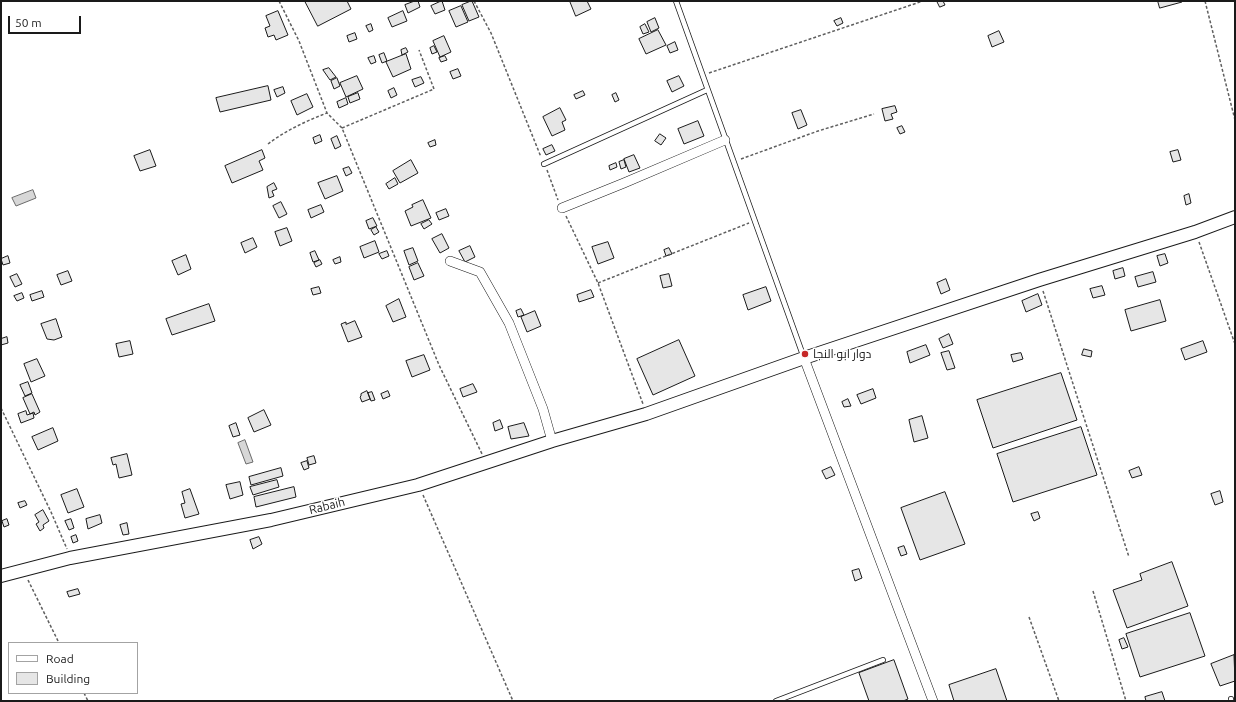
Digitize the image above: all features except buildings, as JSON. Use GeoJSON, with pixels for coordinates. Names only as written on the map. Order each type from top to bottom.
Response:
{"type":"FeatureCollection","features":[{"type":"Feature","properties":{"kind":"street"},"geometry":{"type":"LineString","coordinates":[[562,208],[725,140]]}},
{"type":"Feature","properties":{"kind":"street","name":"Rabaih"},"geometry":{"type":"LineString","coordinates":[[1,576],[70,558],[271,520],[418,485],[486,462],[646,414],[804,358],[1039,280],[1195,232],[1235,217]]}},
{"type":"Feature","properties":{"kind":"street"},"geometry":{"type":"LineString","coordinates":[[450,261],[480,272],[509,324],[543,409],[552,442]]}},
{"type":"Feature","properties":{"kind":"street"},"geometry":{"type":"LineString","coordinates":[[804,358],[933,701]]}},
{"type":"Feature","properties":{"kind":"lane"},"geometry":{"type":"LineString","coordinates":[[676,1],[804,358]]}},
{"type":"Feature","properties":{"kind":"lane"},"geometry":{"type":"LineString","coordinates":[[544,164],[707,90]]}},
{"type":"Feature","properties":{"kind":"lane"},"geometry":{"type":"LineString","coordinates":[[776,701],[883,660]]}},
{"type":"Feature","properties":{"kind":"path"},"geometry":{"type":"LineString","coordinates":[[279,1],[299,42],[327,113],[342,128],[439,365],[486,462]]}},
{"type":"Feature","properties":{"kind":"path"},"geometry":{"type":"LineString","coordinates":[[702,76],[923,1]]}},
{"type":"Feature","properties":{"kind":"path"},"geometry":{"type":"LineString","coordinates":[[1205,1],[1235,120]]}},
{"type":"Feature","properties":{"kind":"path"},"geometry":{"type":"LineString","coordinates":[[342,128],[434,89],[420,50]]}},
{"type":"Feature","properties":{"kind":"path"},"geometry":{"type":"LineString","coordinates":[[268,144],[276,138],[308,121],[327,113]]}},
{"type":"Feature","properties":{"kind":"path"},"geometry":{"type":"LineString","coordinates":[[733,162],[818,131],[874,114]]}},
{"type":"Feature","properties":{"kind":"path"},"geometry":{"type":"LineString","coordinates":[[598,283],[755,221]]}},
{"type":"Feature","properties":{"kind":"path"},"geometry":{"type":"LineString","coordinates":[[1195,232],[1235,344]]}},
{"type":"Feature","properties":{"kind":"path"},"geometry":{"type":"LineString","coordinates":[[1039,280],[1129,557]]}},
{"type":"Feature","properties":{"kind":"path"},"geometry":{"type":"LineString","coordinates":[[1,408],[52,512],[70,558]]}},
{"type":"Feature","properties":{"kind":"path"},"geometry":{"type":"LineString","coordinates":[[418,485],[513,701]]}},
{"type":"Feature","properties":{"kind":"path"},"geometry":{"type":"LineString","coordinates":[[23,570],[59,642]]}},
{"type":"Feature","properties":{"kind":"path"},"geometry":{"type":"LineString","coordinates":[[1094,591],[1126,701]]}},
{"type":"Feature","properties":{"kind":"path"},"geometry":{"type":"LineString","coordinates":[[1029,617],[1059,701]]}},
{"type":"Feature","properties":{"kind":"shaded area"},"geometry":{"type":"Polygon","coordinates":[[[33,190],[36,198],[16,206],[12,198],[33,190]]]}},
{"type":"Feature","properties":{"kind":"shaded area"},"geometry":{"type":"Polygon","coordinates":[[[245,440],[253,462],[246,464],[238,443],[245,440]]]}},
{"type":"Feature","properties":{"kind":"place","name":"دوار ابو النجا"},"geometry":{"type":"Point","coordinates":[805,354]}}]}
